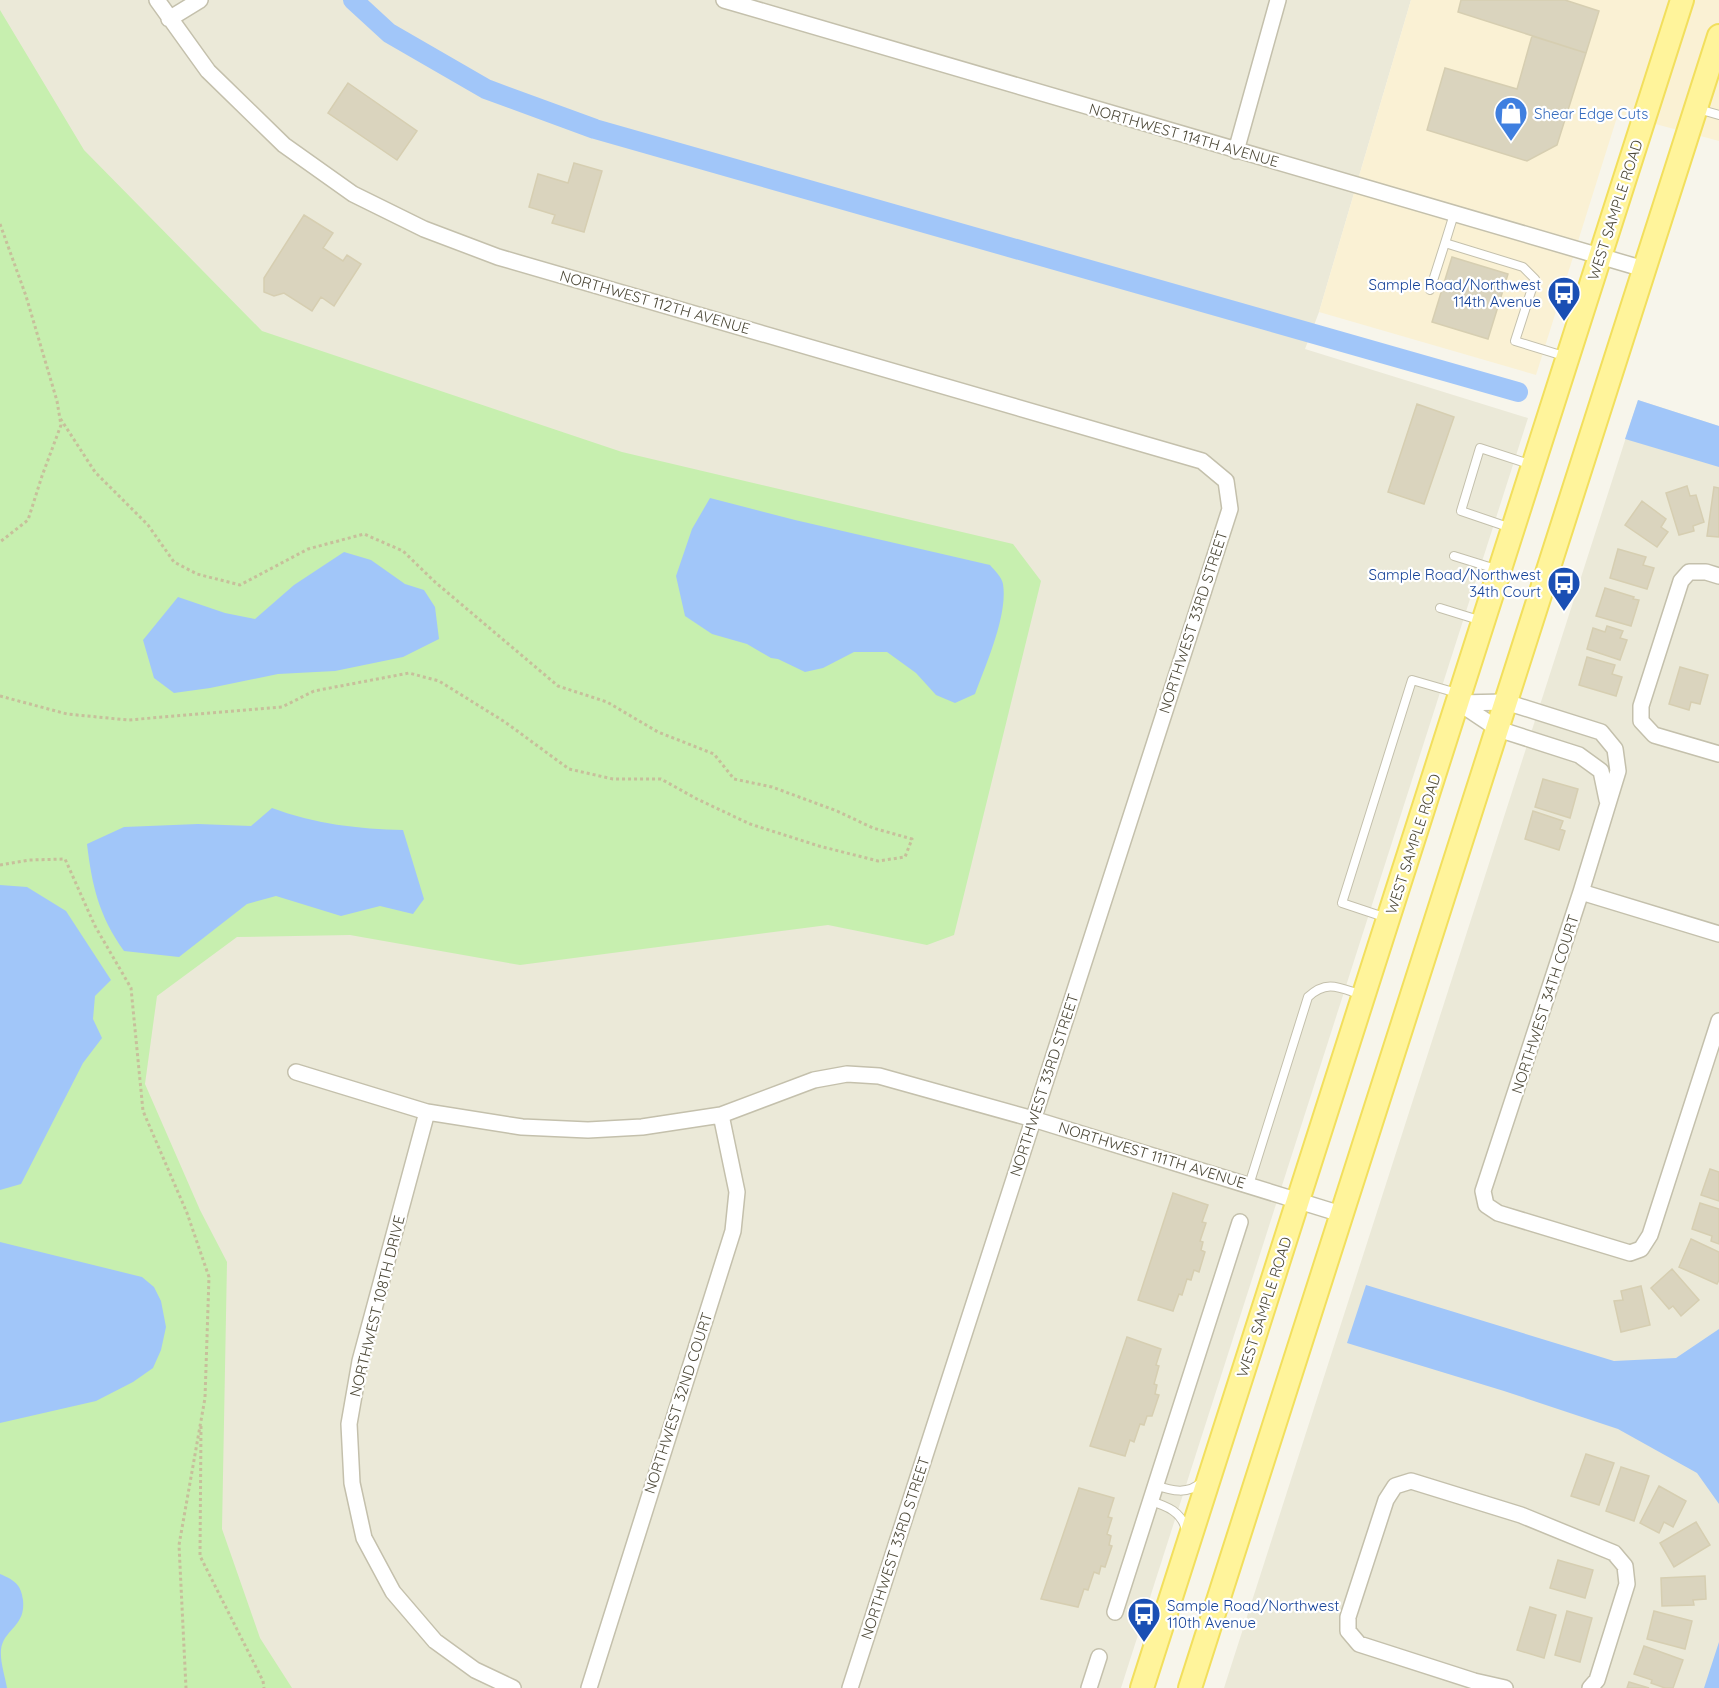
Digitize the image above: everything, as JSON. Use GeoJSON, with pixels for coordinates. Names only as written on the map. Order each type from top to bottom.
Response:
{"type":"FeatureCollection","features":[{"type":"Feature","properties":{"kind":"main road","name":"WEST SAMPLE ROAD"},"geometry":{"type":"LineString","coordinates":[[1142,1688],[1682,0]]}},
{"type":"Feature","properties":{"kind":"main road"},"geometry":{"type":"LineString","coordinates":[[1190,1688],[1719,36]]}},
{"type":"Feature","properties":{"kind":"street","name":"NORTHWEST 112TH AVENUE"},"geometry":{"type":"LineString","coordinates":[[157,0],[208,71],[284,146],[353,194],[424,229],[498,257],[1202,461],[1226,481]]}},
{"type":"Feature","properties":{"kind":"street"},"geometry":{"type":"LineString","coordinates":[[169,19],[200,0]]}},
{"type":"Feature","properties":{"kind":"street","name":"NORTHWEST 114TH AVENUE"},"geometry":{"type":"LineString","coordinates":[[724,0],[1644,269]]}},
{"type":"Feature","properties":{"kind":"street"},"geometry":{"type":"LineString","coordinates":[[1236,151],[1278,0]]}},
{"type":"Feature","properties":{"kind":"street","name":"NORTHWEST 33RD STREET"},"geometry":{"type":"LineString","coordinates":[[850,1688],[1230,510],[1226,481]]}},
{"type":"Feature","properties":{"kind":"street"},"geometry":{"type":"LineString","coordinates":[[1719,576],[1706,572],[1689,572],[1681,581],[1641,706],[1641,721],[1654,735],[1719,754]]}},
{"type":"Feature","properties":{"kind":"street","name":"NORTHWEST 34TH COURT"},"geometry":{"type":"LineString","coordinates":[[1460,698],[1506,702],[1601,732],[1615,749],[1618,771],[1581,892],[1483,1191],[1486,1204],[1498,1213],[1630,1253],[1641,1249],[1650,1235],[1719,1021]]}},
{"type":"Feature","properties":{"kind":"street","name":"NORTHWEST 34TH COURT"},"geometry":{"type":"LineString","coordinates":[[1460,698],[1498,729],[1579,755],[1601,771],[1608,803]]}},
{"type":"Feature","properties":{"kind":"street"},"geometry":{"type":"LineString","coordinates":[[1581,892],[1719,934]]}},
{"type":"Feature","properties":{"kind":"street","name":"NORTHWEST 111TH AVENUE"},"geometry":{"type":"LineString","coordinates":[[296,1072],[427,1112],[522,1127],[588,1130],[642,1127],[721,1115],[814,1080],[847,1074],[879,1076],[1033,1119],[1341,1214]]}},
{"type":"Feature","properties":{"kind":"street","name":"NORTHWEST 108TH DRIVE"},"geometry":{"type":"LineString","coordinates":[[427,1112],[360,1361],[349,1424],[352,1483],[364,1538],[393,1593],[435,1641],[475,1670],[513,1688]]}},
{"type":"Feature","properties":{"kind":"street","name":"NORTHWEST 32ND COURT"},"geometry":{"type":"LineString","coordinates":[[589,1688],[733,1231],[737,1192],[721,1115]]}},
{"type":"Feature","properties":{"kind":"street"},"geometry":{"type":"LineString","coordinates":[[1115,1612],[1240,1222]]}},
{"type":"Feature","properties":{"kind":"street"},"geometry":{"type":"LineString","coordinates":[[1504,1688],[1473,1684],[1359,1644],[1348,1631],[1348,1617],[1386,1500],[1395,1486],[1411,1481],[1521,1515],[1614,1553],[1624,1566],[1627,1584],[1597,1680],[1590,1688]]}},
{"type":"Feature","properties":{"kind":"street"},"geometry":{"type":"LineString","coordinates":[[1089,1688],[1099,1657]]}},
{"type":"Feature","properties":{"kind":"lane"},"geometry":{"type":"LineString","coordinates":[[1696,108],[1719,115]]}},
{"type":"Feature","properties":{"kind":"lane"},"geometry":{"type":"LineString","coordinates":[[1430,290],[1454,214]]}},
{"type":"Feature","properties":{"kind":"lane"},"geometry":{"type":"LineString","coordinates":[[1445,243],[1523,267],[1532,274],[1534,279],[1515,340],[1568,357]]}},
{"type":"Feature","properties":{"kind":"lane"},"geometry":{"type":"LineString","coordinates":[[1514,529],[1461,511],[1480,448],[1534,465]]}},
{"type":"Feature","properties":{"kind":"lane"},"geometry":{"type":"LineString","coordinates":[[1454,556],[1500,571]]}},
{"type":"Feature","properties":{"kind":"lane"},"geometry":{"type":"LineString","coordinates":[[1440,608],[1484,622]]}},
{"type":"Feature","properties":{"kind":"lane"},"geometry":{"type":"LineString","coordinates":[[1389,918],[1342,903],[1412,680],[1460,698]]}},
{"type":"Feature","properties":{"kind":"lane"},"geometry":{"type":"LineString","coordinates":[[1249,1185],[1308,997],[1317,989],[1329,985],[1363,996]]}},
{"type":"Feature","properties":{"kind":"lane"},"geometry":{"type":"LineString","coordinates":[[1155,1485],[1171,1491],[1185,1491],[1197,1486],[1210,1475]]}},
{"type":"Feature","properties":{"kind":"lane"},"geometry":{"type":"LineString","coordinates":[[1150,1501],[1166,1506],[1178,1514],[1184,1522],[1189,1542]]}},
{"type":"Feature","properties":{"kind":"path"},"geometry":{"type":"LineString","coordinates":[[0,224],[26,296],[57,401],[61,425],[28,520],[0,542]]}},
{"type":"Feature","properties":{"kind":"path"},"geometry":{"type":"LineString","coordinates":[[0,696],[68,714],[128,720],[282,707],[314,690],[409,673],[439,681],[505,722],[569,769],[613,779],[661,779],[750,824],[819,846],[878,861],[904,857],[912,839],[873,828],[837,811],[772,787],[734,779],[714,754],[658,732],[607,702],[558,686],[435,582],[403,551],[364,534],[308,549],[240,585],[197,574],[174,562],[148,525],[95,472],[60,418]]}},
{"type":"Feature","properties":{"kind":"path"},"geometry":{"type":"LineString","coordinates":[[0,865],[65,860],[95,926],[131,988],[143,1111],[186,1213],[209,1277],[205,1398],[179,1545],[186,1688]]}},
{"type":"Feature","properties":{"kind":"path"},"geometry":{"type":"LineString","coordinates":[[201,1418],[200,1556],[263,1681],[264,1688]]}},
{"type":"Feature","properties":{"kind":"shaded area"},"geometry":{"type":"Polygon","coordinates":[[[0,0],[1411,0],[1319,312],[1305,349],[1528,418],[1121,1688],[0,1688],[0,0]]]}},
{"type":"Feature","properties":{"kind":"shaded area"},"geometry":{"type":"Polygon","coordinates":[[[1411,0],[1719,0],[1719,141],[1618,114],[1536,375],[1319,312],[1411,0]]]}},
{"type":"Feature","properties":{"kind":"shaded area"},"geometry":{"type":"Polygon","coordinates":[[[1638,400],[1719,426],[1719,1688],[1224,1688],[1638,400]]]}},
{"type":"Feature","properties":{"kind":"green space"},"geometry":{"type":"Polygon","coordinates":[[[0,10],[84,150],[262,331],[622,452],[1013,544],[1041,581],[954,935],[927,945],[828,925],[520,965],[350,935],[237,937],[157,996],[145,1084],[200,1210],[227,1262],[222,1529],[260,1638],[292,1688],[0,1688],[0,10]]]}},
{"type":"Feature","properties":{"kind":"water"},"geometry":{"type":"Polygon","coordinates":[[[1638,400],[1719,426],[1719,467],[1625,439],[1638,400]]]}},
{"type":"Feature","properties":{"kind":"water"},"geometry":{"type":"Polygon","coordinates":[[[710,498],[990,565],[1000,576],[1004,596],[995,639],[975,694],[955,703],[936,695],[916,673],[887,652],[854,652],[823,668],[805,672],[771,658],[747,644],[712,634],[685,616],[676,576],[692,529],[710,498]]]}},
{"type":"Feature","properties":{"kind":"water"},"geometry":{"type":"Polygon","coordinates":[[[344,552],[371,560],[405,584],[424,590],[435,607],[439,639],[403,657],[335,671],[278,674],[174,693],[154,678],[143,640],[178,597],[225,613],[255,619],[294,585],[344,552]]]}},
{"type":"Feature","properties":{"kind":"water"},"geometry":{"type":"Polygon","coordinates":[[[272,808],[337,825],[403,830],[424,899],[413,914],[380,906],[341,916],[276,896],[247,904],[179,957],[124,951],[108,925],[98,900],[91,874],[87,844],[124,827],[198,824],[251,826],[272,808]]]}},
{"type":"Feature","properties":{"kind":"water"},"geometry":{"type":"Polygon","coordinates":[[[0,885],[27,887],[66,911],[111,980],[95,996],[93,1019],[102,1038],[83,1063],[21,1184],[0,1190],[0,885]]]}},
{"type":"Feature","properties":{"kind":"water"},"geometry":{"type":"Polygon","coordinates":[[[0,1242],[142,1277],[154,1287],[161,1301],[166,1327],[161,1350],[153,1368],[133,1382],[96,1401],[0,1423],[0,1242]]]}},
{"type":"Feature","properties":{"kind":"water"},"geometry":{"type":"Polygon","coordinates":[[[1366,1285],[1614,1361],[1676,1358],[1719,1329],[1719,1504],[1697,1473],[1618,1429],[1347,1343],[1366,1285]]]}},
{"type":"Feature","properties":{"kind":"water"},"geometry":{"type":"Polygon","coordinates":[[[0,1574],[16,1583],[21,1590],[23,1600],[21,1616],[6,1637],[1,1650],[7,1688],[0,1688],[0,1574]]]}},
{"type":"Feature","properties":{"kind":"water"},"geometry":{"type":"Polygon","coordinates":[[[1719,1642],[1719,1688],[1704,1688],[1719,1642]]]}},
{"type":"Feature","properties":{"kind":"building"},"geometry":{"type":"Polygon","coordinates":[[[1461,0],[1565,0],[1599,11],[1586,53],[1458,12],[1461,0]]]}},
{"type":"Feature","properties":{"kind":"building"},"geometry":{"type":"Polygon","coordinates":[[[1532,36],[1586,53],[1557,145],[1527,161],[1427,130],[1445,68],[1517,89],[1532,36]]]}},
{"type":"Feature","properties":{"kind":"building"},"geometry":{"type":"Polygon","coordinates":[[[348,83],[417,131],[397,160],[328,113],[348,83]]]}},
{"type":"Feature","properties":{"kind":"building"},"geometry":{"type":"Polygon","coordinates":[[[574,163],[602,171],[584,232],[552,223],[555,215],[529,207],[538,174],[568,183],[574,163]]]}},
{"type":"Feature","properties":{"kind":"building"},"geometry":{"type":"Polygon","coordinates":[[[304,215],[333,233],[323,248],[343,261],[347,255],[361,264],[334,306],[321,297],[312,311],[284,293],[274,296],[264,292],[264,278],[304,215]]]}},
{"type":"Feature","properties":{"kind":"building"},"geometry":{"type":"Polygon","coordinates":[[[1452,257],[1508,274],[1488,339],[1432,322],[1452,257]]]}},
{"type":"Feature","properties":{"kind":"building"},"geometry":{"type":"Polygon","coordinates":[[[1417,404],[1454,417],[1424,504],[1388,492],[1417,404]]]}},
{"type":"Feature","properties":{"kind":"building"},"geometry":{"type":"Polygon","coordinates":[[[1687,486],[1690,496],[1696,495],[1704,522],[1693,526],[1694,531],[1679,535],[1666,493],[1687,486]]]}},
{"type":"Feature","properties":{"kind":"building"},"geometry":{"type":"Polygon","coordinates":[[[1714,487],[1719,488],[1719,537],[1707,536],[1714,487]]]}},
{"type":"Feature","properties":{"kind":"building"},"geometry":{"type":"Polygon","coordinates":[[[1642,501],[1666,519],[1661,527],[1668,532],[1657,547],[1625,525],[1642,501]]]}},
{"type":"Feature","properties":{"kind":"building"},"geometry":{"type":"Polygon","coordinates":[[[1618,549],[1646,557],[1643,565],[1654,568],[1647,589],[1610,578],[1618,549]]]}},
{"type":"Feature","properties":{"kind":"building"},"geometry":{"type":"Polygon","coordinates":[[[1605,588],[1639,600],[1631,626],[1596,616],[1605,588]]]}},
{"type":"Feature","properties":{"kind":"building"},"geometry":{"type":"Polygon","coordinates":[[[1607,626],[1623,631],[1620,638],[1627,640],[1620,660],[1587,649],[1593,628],[1605,632],[1607,626]]]}},
{"type":"Feature","properties":{"kind":"building"},"geometry":{"type":"Polygon","coordinates":[[[1587,657],[1615,665],[1612,674],[1622,677],[1616,696],[1579,685],[1587,657]]]}},
{"type":"Feature","properties":{"kind":"building"},"geometry":{"type":"Polygon","coordinates":[[[1680,667],[1708,675],[1700,704],[1691,702],[1689,710],[1669,704],[1680,667]]]}},
{"type":"Feature","properties":{"kind":"building"},"geometry":{"type":"Polygon","coordinates":[[[1543,779],[1578,789],[1570,818],[1535,807],[1543,779]]]}},
{"type":"Feature","properties":{"kind":"building"},"geometry":{"type":"Polygon","coordinates":[[[1533,811],[1563,821],[1560,829],[1565,831],[1559,850],[1525,839],[1533,811]]]}},
{"type":"Feature","properties":{"kind":"building"},"geometry":{"type":"Polygon","coordinates":[[[1710,1169],[1719,1172],[1719,1201],[1701,1195],[1710,1169]]]}},
{"type":"Feature","properties":{"kind":"building"},"geometry":{"type":"Polygon","coordinates":[[[1173,1193],[1208,1205],[1202,1222],[1206,1223],[1200,1241],[1203,1242],[1201,1250],[1205,1252],[1199,1272],[1194,1270],[1191,1280],[1187,1279],[1182,1295],[1179,1294],[1173,1311],[1138,1300],[1173,1193]]]}},
{"type":"Feature","properties":{"kind":"building"},"geometry":{"type":"Polygon","coordinates":[[[1700,1203],[1719,1209],[1719,1244],[1711,1241],[1712,1236],[1692,1229],[1700,1203]]]}},
{"type":"Feature","properties":{"kind":"building"},"geometry":{"type":"Polygon","coordinates":[[[1691,1239],[1719,1252],[1717,1284],[1679,1267],[1691,1239]]]}},
{"type":"Feature","properties":{"kind":"building"},"geometry":{"type":"Polygon","coordinates":[[[1672,1269],[1699,1300],[1681,1316],[1673,1306],[1669,1309],[1651,1288],[1672,1269]]]}},
{"type":"Feature","properties":{"kind":"building"},"geometry":{"type":"Polygon","coordinates":[[[1641,1286],[1650,1325],[1621,1332],[1614,1301],[1623,1300],[1621,1291],[1641,1286]]]}},
{"type":"Feature","properties":{"kind":"building"},"geometry":{"type":"Polygon","coordinates":[[[1127,1337],[1161,1349],[1154,1384],[1157,1385],[1155,1394],[1159,1395],[1152,1416],[1147,1416],[1144,1425],[1140,1424],[1134,1442],[1130,1440],[1125,1456],[1090,1446],[1127,1337]]]}},
{"type":"Feature","properties":{"kind":"building"},"geometry":{"type":"Polygon","coordinates":[[[1586,1454],[1614,1463],[1599,1505],[1571,1496],[1586,1454]]]}},
{"type":"Feature","properties":{"kind":"building"},"geometry":{"type":"Polygon","coordinates":[[[1621,1467],[1649,1476],[1634,1521],[1606,1511],[1621,1467]]]}},
{"type":"Feature","properties":{"kind":"building"},"geometry":{"type":"Polygon","coordinates":[[[1659,1486],[1686,1501],[1673,1527],[1664,1522],[1659,1533],[1640,1523],[1659,1486]]]}},
{"type":"Feature","properties":{"kind":"building"},"geometry":{"type":"Polygon","coordinates":[[[1079,1488],[1114,1498],[1108,1517],[1112,1518],[1107,1534],[1111,1536],[1109,1545],[1112,1546],[1105,1567],[1101,1566],[1099,1574],[1094,1572],[1088,1590],[1084,1589],[1078,1607],[1041,1599],[1079,1488]]]}},
{"type":"Feature","properties":{"kind":"building"},"geometry":{"type":"Polygon","coordinates":[[[1696,1522],[1710,1545],[1674,1567],[1660,1543],[1696,1522]]]}},
{"type":"Feature","properties":{"kind":"building"},"geometry":{"type":"Polygon","coordinates":[[[1558,1560],[1593,1570],[1585,1598],[1550,1588],[1558,1560]]]}},
{"type":"Feature","properties":{"kind":"building"},"geometry":{"type":"Polygon","coordinates":[[[1705,1576],[1706,1599],[1693,1600],[1694,1605],[1662,1606],[1661,1578],[1705,1576]]]}},
{"type":"Feature","properties":{"kind":"building"},"geometry":{"type":"Polygon","coordinates":[[[1530,1607],[1556,1615],[1544,1658],[1517,1650],[1530,1607]]]}},
{"type":"Feature","properties":{"kind":"building"},"geometry":{"type":"Polygon","coordinates":[[[1567,1611],[1592,1618],[1580,1662],[1555,1655],[1567,1611]]]}},
{"type":"Feature","properties":{"kind":"building"},"geometry":{"type":"Polygon","coordinates":[[[1654,1611],[1692,1621],[1685,1649],[1647,1639],[1654,1611]]]}},
{"type":"Feature","properties":{"kind":"building"},"geometry":{"type":"Polygon","coordinates":[[[1644,1646],[1683,1660],[1673,1688],[1651,1683],[1652,1680],[1634,1674],[1644,1646]]]}},
{"type":"Feature","properties":{"kind":"building"},"geometry":{"type":"Polygon","coordinates":[[[1629,1682],[1649,1688],[1627,1688],[1629,1682]]]}},
{"type":"Feature","properties":{"kind":"waterway"},"geometry":{"type":"LineString","coordinates":[[353,0],[389,33],[486,89],[595,129],[1518,392]]}},
{"type":"Feature","properties":{"kind":"place","name":"Shear Edge Cuts"},"geometry":{"type":"Point","coordinates":[1511,142]}},
{"type":"Feature","properties":{"kind":"place","name":"Sample Road/Northwest 114th Avenue"},"geometry":{"type":"Point","coordinates":[1564,322]}},
{"type":"Feature","properties":{"kind":"place","name":"Sample Road/Northwest 34th Court"},"geometry":{"type":"Point","coordinates":[1564,612]}},
{"type":"Feature","properties":{"kind":"place","name":"Sample Road/Northwest 110th Avenue"},"geometry":{"type":"Point","coordinates":[1144,1643]}}]}
